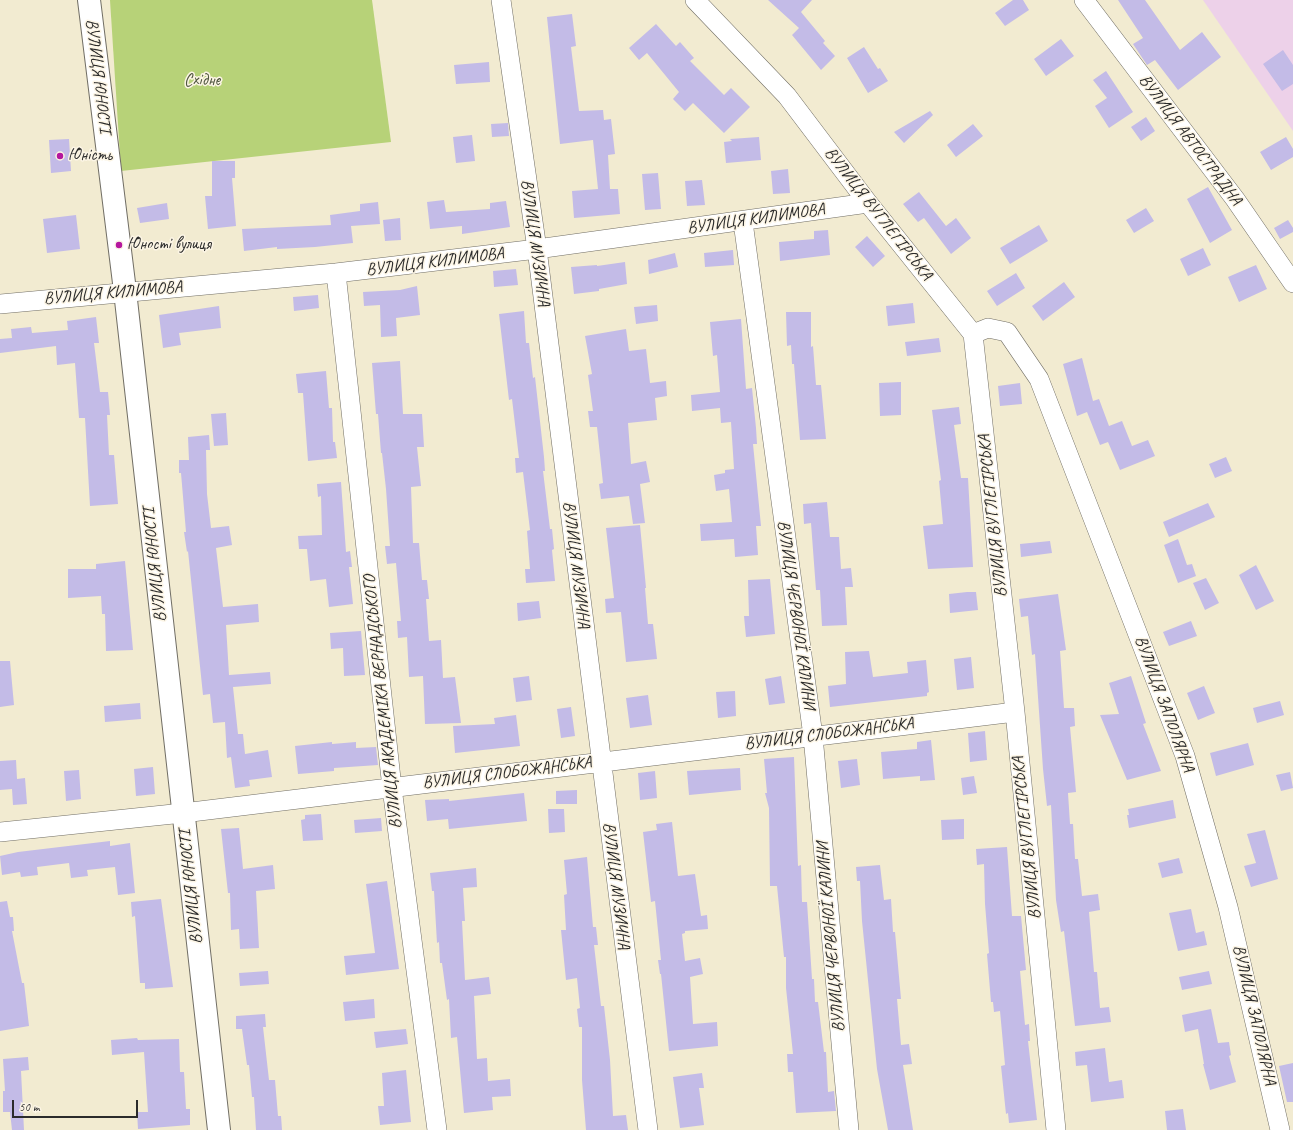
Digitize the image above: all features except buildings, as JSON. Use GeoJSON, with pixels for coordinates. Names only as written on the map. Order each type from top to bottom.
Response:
{"type":"FeatureCollection","features":[{"type":"Feature","properties":{"kind":"street","name":"ВУЛИЦЯ ЮНОСТІ"},"geometry":{"type":"LineString","coordinates":[[89,0],[125,291],[219,1130]]}},
{"type":"Feature","properties":{"kind":"street","name":"ВУЛИЦЯ МУЗИЧНА"},"geometry":{"type":"LineString","coordinates":[[502,0],[536,250],[648,1130]]}},
{"type":"Feature","properties":{"kind":"street","name":"ВУЛИЦЯ ВУГЛЕГІРСЬКА"},"geometry":{"type":"LineString","coordinates":[[695,0],[787,96],[868,203],[973,334],[1015,712],[1056,1130]]}},
{"type":"Feature","properties":{"kind":"street","name":"ВУЛИЦЯ АВТОСТРАДНА"},"geometry":{"type":"LineString","coordinates":[[1084,0],[1235,199],[1293,283]]}},
{"type":"Feature","properties":{"kind":"street","name":"ВУЛИЦЯ КИЛИМОВА"},"geometry":{"type":"LineString","coordinates":[[0,304],[125,291],[336,273],[536,250],[743,222],[868,203]]}},
{"type":"Feature","properties":{"kind":"street","name":"ВУЛИЦЯ ЧЕРВОНОЇ КАЛИНИ"},"geometry":{"type":"LineString","coordinates":[[743,222],[813,736],[849,1130]]}},
{"type":"Feature","properties":{"kind":"street","name":"ВУЛИЦЯ АКАДЕМІКА ВЕРНАДСЬКОГО"},"geometry":{"type":"LineString","coordinates":[[336,273],[392,788],[437,1130]]}},
{"type":"Feature","properties":{"kind":"street","name":"ВУЛИЦЯ ЗАПОЛЯРНА"},"geometry":{"type":"LineString","coordinates":[[973,334],[988,328],[1007,332],[1039,379],[1182,748],[1228,907],[1280,1130]]}},
{"type":"Feature","properties":{"kind":"street","name":"ВУЛИЦЯ СЛОБОЖАНСЬКА"},"geometry":{"type":"LineString","coordinates":[[0,832],[183,813],[1015,712]]}},
{"type":"Feature","properties":{"kind":"shaded area"},"geometry":{"type":"Polygon","coordinates":[[[1203,0],[1293,0],[1293,131],[1203,0]]]}},
{"type":"Feature","properties":{"kind":"green space","name":"Східне"},"geometry":{"type":"Polygon","coordinates":[[[110,0],[372,0],[391,142],[121,171],[110,0]]]}},
{"type":"Feature","properties":{"kind":"place","name":"Юність"},"geometry":{"type":"Point","coordinates":[60,156]}},
{"type":"Feature","properties":{"kind":"place","name":"Юності вулиця"},"geometry":{"type":"Point","coordinates":[119,245]}}]}
